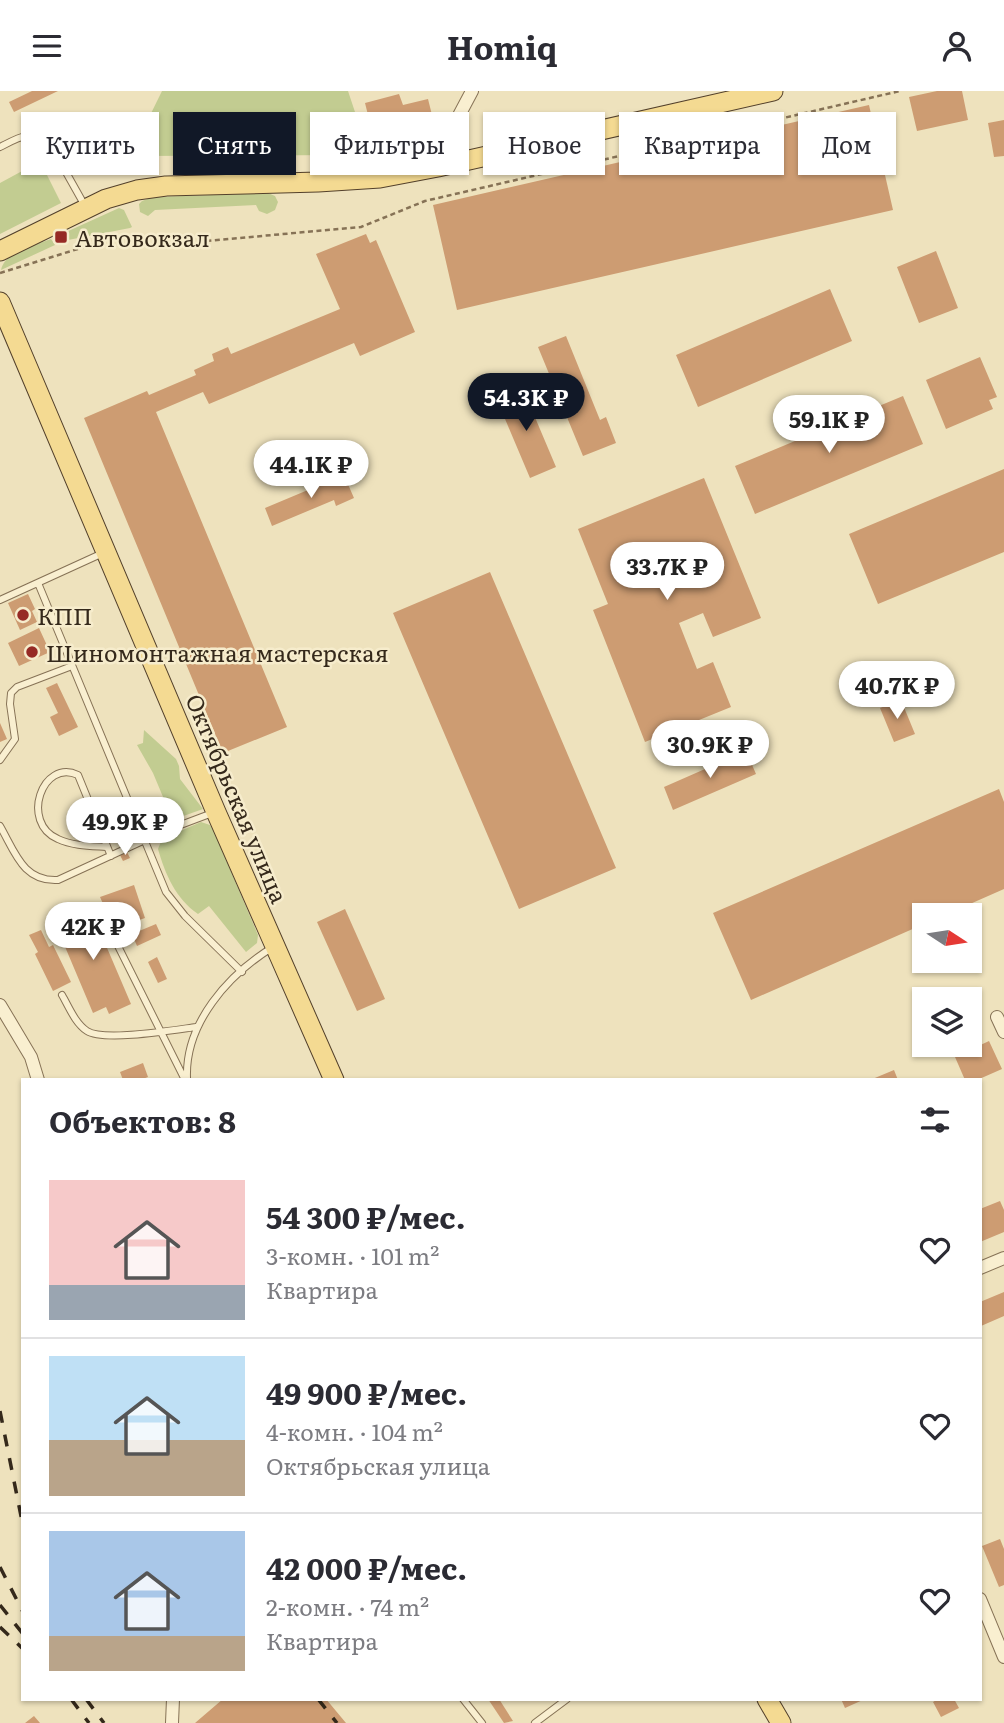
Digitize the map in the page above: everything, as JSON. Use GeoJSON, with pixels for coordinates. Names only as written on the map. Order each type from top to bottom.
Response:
{"type":"FeatureCollection","features":[{"type":"Feature","properties":{"kind":"main road"},"geometry":{"type":"LineString","coordinates":[[469,160],[774,91]]}},
{"type":"Feature","properties":{"kind":"main road"},"geometry":{"type":"LineString","coordinates":[[0,251],[86,209],[125,193],[152,187],[349,181],[396,175]]}},
{"type":"Feature","properties":{"kind":"main road","name":"Октябрьская улица"},"geometry":{"type":"LineString","coordinates":[[0,302],[216,812],[333,1078]]}},
{"type":"Feature","properties":{"kind":"main road"},"geometry":{"type":"LineString","coordinates":[[768,1701],[781,1723]]}},
{"type":"Feature","properties":{"kind":"street"},"geometry":{"type":"LineString","coordinates":[[461,112],[472,91]]}},
{"type":"Feature","properties":{"kind":"street"},"geometry":{"type":"LineString","coordinates":[[0,1005],[31,1057],[37,1078]]}},
{"type":"Feature","properties":{"kind":"street"},"geometry":{"type":"LineString","coordinates":[[997,1017],[1004,1032]]}},
{"type":"Feature","properties":{"kind":"street"},"geometry":{"type":"LineString","coordinates":[[982,1267],[1004,1258]]}},
{"type":"Feature","properties":{"kind":"street"},"geometry":{"type":"LineString","coordinates":[[982,1604],[1004,1657]]}},
{"type":"Feature","properties":{"kind":"street"},"geometry":{"type":"LineString","coordinates":[[172,1723],[173,1701]]}},
{"type":"Feature","properties":{"kind":"lane"},"geometry":{"type":"LineString","coordinates":[[0,147],[22,136],[41,136],[49,142],[86,209]]}},
{"type":"Feature","properties":{"kind":"lane"},"geometry":{"type":"LineString","coordinates":[[0,600],[106,552]]}},
{"type":"Feature","properties":{"kind":"lane"},"geometry":{"type":"LineString","coordinates":[[38,583],[172,901],[242,972]]}},
{"type":"Feature","properties":{"kind":"lane"},"geometry":{"type":"LineString","coordinates":[[0,760],[15,740],[11,693],[17,687],[72,666]]}},
{"type":"Feature","properties":{"kind":"lane"},"geometry":{"type":"LineString","coordinates":[[106,847],[84,846],[57,839],[45,829],[38,817],[38,801],[45,784],[59,772],[69,771],[78,775],[111,856]]}},
{"type":"Feature","properties":{"kind":"lane"},"geometry":{"type":"LineString","coordinates":[[0,826],[27,872],[42,880],[66,878],[145,839],[216,812]]}},
{"type":"Feature","properties":{"kind":"lane"},"geometry":{"type":"LineString","coordinates":[[106,922],[185,1078]]}},
{"type":"Feature","properties":{"kind":"lane"},"geometry":{"type":"LineString","coordinates":[[186,1078],[189,1046],[207,1009],[259,956],[275,946]]}},
{"type":"Feature","properties":{"kind":"lane"},"geometry":{"type":"LineString","coordinates":[[62,995],[79,1024],[89,1033],[116,1036],[196,1027]]}},
{"type":"Feature","properties":{"kind":"lane"},"geometry":{"type":"LineString","coordinates":[[465,1701],[482,1723]]}},
{"type":"Feature","properties":{"kind":"lane"},"geometry":{"type":"LineString","coordinates":[[535,1723],[564,1701]]}},
{"type":"Feature","properties":{"kind":"path"},"geometry":{"type":"LineString","coordinates":[[0,273],[123,235],[195,241],[361,227],[425,201],[900,91]]}},
{"type":"Feature","properties":{"kind":"green space"},"geometry":{"type":"Polygon","coordinates":[[[162,91],[348,91],[355,112],[310,112],[310,155],[296,155],[296,112],[173,112],[173,156],[159,156],[159,112],[152,112],[162,91]]]}},
{"type":"Feature","properties":{"kind":"green space"},"geometry":{"type":"Polygon","coordinates":[[[21,172],[21,175],[47,175],[61,203],[0,234],[0,183],[21,172]]]}},
{"type":"Feature","properties":{"kind":"green space"},"geometry":{"type":"Polygon","coordinates":[[[268,193],[275,196],[278,202],[275,210],[267,214],[259,211],[256,205],[155,210],[148,216],[140,212],[139,204],[153,197],[268,193]]]}},
{"type":"Feature","properties":{"kind":"green space"},"geometry":{"type":"Polygon","coordinates":[[[119,208],[124,210],[132,227],[68,240],[64,233],[119,208]]]}},
{"type":"Feature","properties":{"kind":"green space"},"geometry":{"type":"Polygon","coordinates":[[[51,239],[55,245],[1,270],[14,253],[51,239]]]}},
{"type":"Feature","properties":{"kind":"green space"},"geometry":{"type":"Polygon","coordinates":[[[144,730],[176,759],[180,779],[203,809],[175,819],[171,816],[153,773],[137,745],[143,743],[144,730]]]}},
{"type":"Feature","properties":{"kind":"green space"},"geometry":{"type":"Polygon","coordinates":[[[201,822],[213,829],[258,935],[257,943],[246,952],[209,906],[198,914],[183,901],[172,885],[161,858],[158,849],[162,839],[201,822]]]}},
{"type":"Feature","properties":{"kind":"building"},"geometry":{"type":"Polygon","coordinates":[[[32,91],[58,91],[14,112],[9,102],[32,91]]]}},
{"type":"Feature","properties":{"kind":"building"},"geometry":{"type":"Polygon","coordinates":[[[937,91],[962,91],[968,120],[917,131],[909,97],[937,91]]]}},
{"type":"Feature","properties":{"kind":"building"},"geometry":{"type":"Polygon","coordinates":[[[399,94],[403,105],[428,99],[431,112],[367,112],[365,103],[399,94]]]}},
{"type":"Feature","properties":{"kind":"building"},"geometry":{"type":"Polygon","coordinates":[[[869,105],[871,112],[838,112],[869,105]]]}},
{"type":"Feature","properties":{"kind":"building"},"geometry":{"type":"Polygon","coordinates":[[[1004,120],[1004,156],[994,157],[988,123],[1004,120]]]}},
{"type":"Feature","properties":{"kind":"building"},"geometry":{"type":"Polygon","coordinates":[[[798,121],[798,175],[885,175],[893,210],[457,310],[433,205],[564,175],[605,175],[605,166],[619,162],[619,175],[784,175],[784,124],[798,121]]]}},
{"type":"Feature","properties":{"kind":"building"},"geometry":{"type":"Polygon","coordinates":[[[366,234],[370,243],[376,240],[415,332],[360,356],[354,343],[209,404],[203,392],[156,412],[287,727],[223,753],[84,418],[147,391],[149,395],[196,375],[194,370],[214,361],[212,354],[228,347],[231,354],[340,309],[316,254],[366,234]]]}},
{"type":"Feature","properties":{"kind":"building"},"geometry":{"type":"Polygon","coordinates":[[[936,251],[958,308],[919,323],[897,267],[936,251]]]}},
{"type":"Feature","properties":{"kind":"building"},"geometry":{"type":"Polygon","coordinates":[[[830,289],[852,341],[698,407],[676,355],[830,289]]]}},
{"type":"Feature","properties":{"kind":"building"},"geometry":{"type":"Polygon","coordinates":[[[566,336],[600,420],[606,417],[616,443],[583,456],[538,347],[566,336]]]}},
{"type":"Feature","properties":{"kind":"building"},"geometry":{"type":"Polygon","coordinates":[[[980,357],[997,397],[989,400],[993,409],[946,429],[926,380],[980,357]]]}},
{"type":"Feature","properties":{"kind":"building"},"geometry":{"type":"Polygon","coordinates":[[[523,389],[556,467],[530,478],[497,400],[523,389]]]}},
{"type":"Feature","properties":{"kind":"building"},"geometry":{"type":"Polygon","coordinates":[[[903,396],[923,444],[755,514],[735,466],[903,396]]]}},
{"type":"Feature","properties":{"kind":"building"},"geometry":{"type":"Polygon","coordinates":[[[1004,469],[1004,552],[878,604],[849,534],[1004,469]]]}},
{"type":"Feature","properties":{"kind":"building"},"geometry":{"type":"Polygon","coordinates":[[[343,473],[354,498],[336,506],[334,500],[272,526],[265,508],[343,473]]]}},
{"type":"Feature","properties":{"kind":"building"},"geometry":{"type":"Polygon","coordinates":[[[704,478],[761,618],[713,637],[703,613],[679,623],[697,669],[713,662],[731,707],[645,742],[593,610],[608,604],[578,529],[704,478]]]}},
{"type":"Feature","properties":{"kind":"building"},"geometry":{"type":"Polygon","coordinates":[[[490,572],[616,868],[519,909],[393,613],[490,572]]]}},
{"type":"Feature","properties":{"kind":"building","name":"КПП"},"geometry":{"type":"Polygon","coordinates":[[[28,594],[37,622],[20,630],[8,603],[28,594]]]}},
{"type":"Feature","properties":{"kind":"building"},"geometry":{"type":"Polygon","coordinates":[[[39,628],[50,652],[19,666],[8,643],[39,628]]]}},
{"type":"Feature","properties":{"kind":"building"},"geometry":{"type":"Polygon","coordinates":[[[57,683],[78,727],[59,736],[50,717],[58,713],[46,688],[57,683]]]}},
{"type":"Feature","properties":{"kind":"building"},"geometry":{"type":"Polygon","coordinates":[[[901,700],[915,734],[894,742],[880,708],[901,700]]]}},
{"type":"Feature","properties":{"kind":"building"},"geometry":{"type":"Polygon","coordinates":[[[0,723],[7,739],[0,742],[0,723]]]}},
{"type":"Feature","properties":{"kind":"building"},"geometry":{"type":"Polygon","coordinates":[[[746,751],[756,774],[673,810],[664,787],[746,751]]]}},
{"type":"Feature","properties":{"kind":"building"},"geometry":{"type":"Polygon","coordinates":[[[999,789],[1004,802],[1004,889],[972,903],[912,903],[912,929],[751,1000],[713,913],[999,789]]]}},
{"type":"Feature","properties":{"kind":"building"},"geometry":{"type":"Polygon","coordinates":[[[127,852],[130,858],[123,861],[120,855],[127,852]]]}},
{"type":"Feature","properties":{"kind":"building"},"geometry":{"type":"Polygon","coordinates":[[[134,885],[145,918],[122,926],[114,902],[104,906],[100,897],[134,885]]]}},
{"type":"Feature","properties":{"kind":"building"},"geometry":{"type":"Polygon","coordinates":[[[90,908],[131,1004],[109,1014],[106,1007],[93,1013],[55,923],[90,908]]]}},
{"type":"Feature","properties":{"kind":"building"},"geometry":{"type":"Polygon","coordinates":[[[345,909],[385,999],[357,1011],[317,922],[345,909]]]}},
{"type":"Feature","properties":{"kind":"building"},"geometry":{"type":"Polygon","coordinates":[[[156,924],[161,935],[137,946],[132,934],[156,924]]]}},
{"type":"Feature","properties":{"kind":"building"},"geometry":{"type":"Polygon","coordinates":[[[41,930],[49,947],[53,945],[71,982],[53,991],[29,935],[41,930]]]}},
{"type":"Feature","properties":{"kind":"building"},"geometry":{"type":"Polygon","coordinates":[[[157,957],[167,979],[158,983],[148,962],[157,957]]]}},
{"type":"Feature","properties":{"kind":"building"},"geometry":{"type":"Polygon","coordinates":[[[989,1041],[1002,1069],[982,1078],[964,1078],[955,1057],[982,1057],[982,1044],[989,1041]]]}},
{"type":"Feature","properties":{"kind":"building"},"geometry":{"type":"Polygon","coordinates":[[[143,1063],[148,1077],[122,1078],[120,1072],[143,1063]]]}},
{"type":"Feature","properties":{"kind":"building"},"geometry":{"type":"Polygon","coordinates":[[[894,1070],[897,1078],[875,1078],[894,1070]]]}},
{"type":"Feature","properties":{"kind":"building"},"geometry":{"type":"Polygon","coordinates":[[[1000,1201],[1004,1210],[1004,1232],[982,1241],[982,1208],[1000,1201]]]}},
{"type":"Feature","properties":{"kind":"building"},"geometry":{"type":"Polygon","coordinates":[[[1004,1292],[1004,1316],[982,1326],[982,1301],[1004,1292]]]}},
{"type":"Feature","properties":{"kind":"building"},"geometry":{"type":"Polygon","coordinates":[[[1000,1539],[1004,1549],[1004,1585],[999,1587],[982,1546],[1000,1539]]]}},
{"type":"Feature","properties":{"kind":"building"},"geometry":{"type":"Polygon","coordinates":[[[221,1701],[328,1701],[346,1723],[195,1723],[221,1701]]]}},
{"type":"Feature","properties":{"kind":"building"},"geometry":{"type":"Polygon","coordinates":[[[489,1701],[500,1701],[513,1721],[504,1723],[489,1701]]]}},
{"type":"Feature","properties":{"kind":"building"},"geometry":{"type":"Polygon","coordinates":[[[842,1701],[861,1701],[845,1708],[842,1701]]]}},
{"type":"Feature","properties":{"kind":"building"},"geometry":{"type":"Polygon","coordinates":[[[955,1701],[959,1708],[941,1717],[933,1702],[955,1701]]]}},
{"type":"Feature","properties":{"kind":"building"},"geometry":{"type":"Polygon","coordinates":[[[34,1716],[40,1723],[25,1723],[34,1716]]]}},
{"type":"Feature","properties":{"kind":"railway"},"geometry":{"type":"LineString","coordinates":[[0,1411],[21,1516]]}},
{"type":"Feature","properties":{"kind":"railway"},"geometry":{"type":"LineString","coordinates":[[0,1567],[21,1608]]}},
{"type":"Feature","properties":{"kind":"railway"},"geometry":{"type":"LineString","coordinates":[[0,1605],[21,1631]]}},
{"type":"Feature","properties":{"kind":"railway"},"geometry":{"type":"LineString","coordinates":[[0,1627],[21,1647]]}},
{"type":"Feature","properties":{"kind":"railway"},"geometry":{"type":"LineString","coordinates":[[72,1701],[89,1723]]}},
{"type":"Feature","properties":{"kind":"railway"},"geometry":{"type":"LineString","coordinates":[[88,1701],[104,1723]]}},
{"type":"Feature","properties":{"kind":"railway"},"geometry":{"type":"LineString","coordinates":[[320,1701],[337,1723]]}},
{"type":"Feature","properties":{"kind":"place","name":"Автовокзал"},"geometry":{"type":"Point","coordinates":[61,237]}},
{"type":"Feature","properties":{"kind":"place","name":"КПП"},"geometry":{"type":"Point","coordinates":[23,615]}},
{"type":"Feature","properties":{"kind":"place","name":"Шиномонтажная мастерская"},"geometry":{"type":"Point","coordinates":[32,652]}}]}
